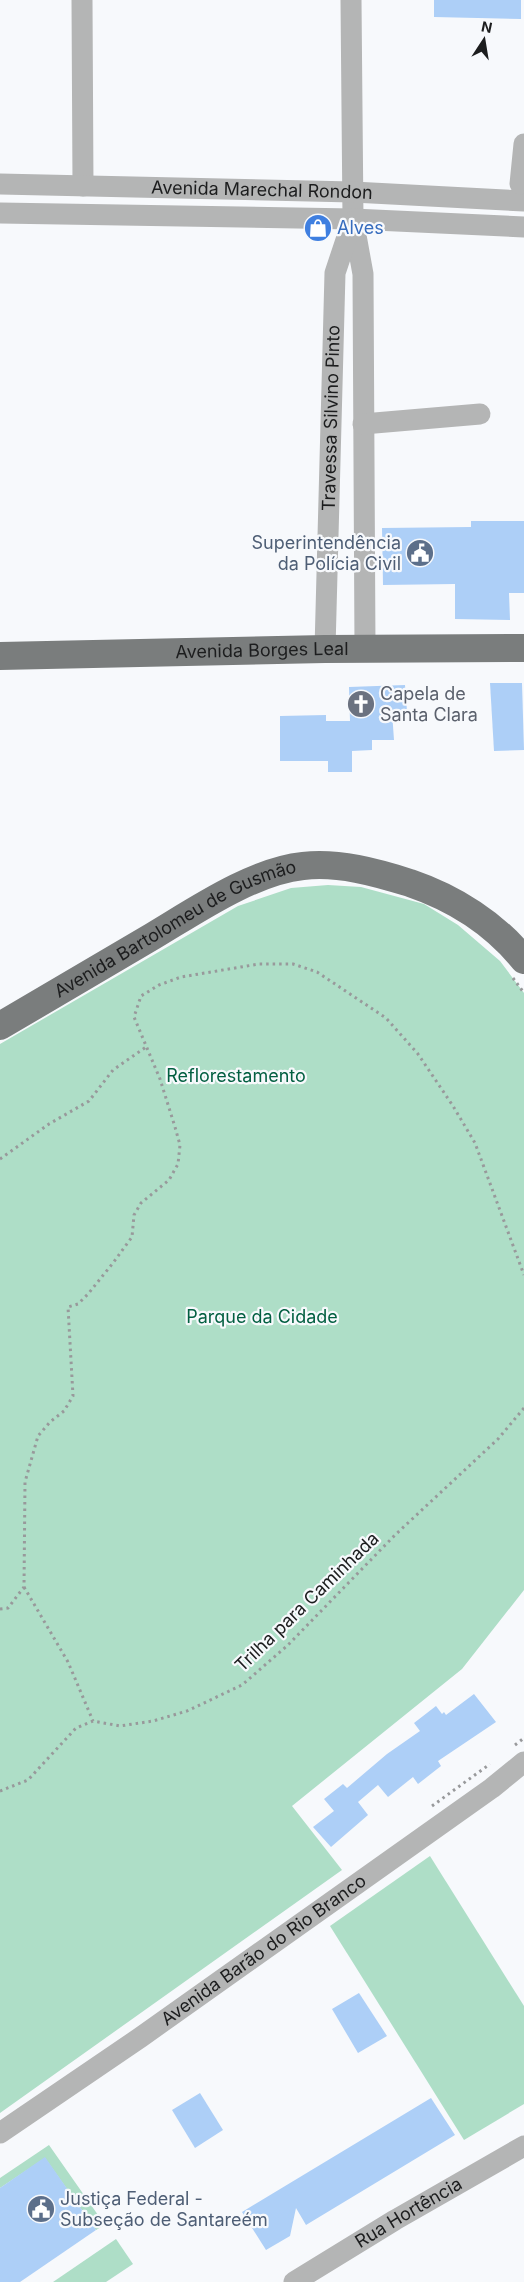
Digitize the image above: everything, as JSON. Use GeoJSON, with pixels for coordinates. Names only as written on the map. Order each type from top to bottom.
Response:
{"type":"FeatureCollection","features":[{"type":"Feature","properties":{"kind":"main road","name":"Avenida Borges Leal"},"geometry":{"type":"LineString","coordinates":[[0,656],[365,648],[524,648]]}},
{"type":"Feature","properties":{"kind":"main road","name":"Avenida Bartolomeu de Gusmão"},"geometry":{"type":"LineString","coordinates":[[0,1026],[205,905],[246,884],[280,871],[302,866],[325,865],[362,869],[432,891],[472,912],[515,949],[517,967]]}},
{"type":"Feature","properties":{"kind":"street"},"geometry":{"type":"LineString","coordinates":[[82,0],[83,186]]}},
{"type":"Feature","properties":{"kind":"street","name":"Travessa Silvino Pinto"},"geometry":{"type":"LineString","coordinates":[[351,0],[353,219],[363,274],[365,648]]}},
{"type":"Feature","properties":{"kind":"street"},"geometry":{"type":"LineString","coordinates":[[522,192],[524,144]]}},
{"type":"Feature","properties":{"kind":"street"},"geometry":{"type":"LineString","coordinates":[[9,213],[10,184]]}},
{"type":"Feature","properties":{"kind":"street","name":"Avenida Marechal Rondon"},"geometry":{"type":"LineString","coordinates":[[10,184],[353,192],[522,192]]}},
{"type":"Feature","properties":{"kind":"street"},"geometry":{"type":"LineString","coordinates":[[166,188],[167,216]]}},
{"type":"Feature","properties":{"kind":"street","name":"Avenida Marechal Rondon"},"geometry":{"type":"LineString","coordinates":[[9,213],[353,219],[524,227]]}},
{"type":"Feature","properties":{"kind":"street","name":"Travessa Silvino Pinto"},"geometry":{"type":"LineString","coordinates":[[325,649],[335,273],[353,219]]}},
{"type":"Feature","properties":{"kind":"street"},"geometry":{"type":"LineString","coordinates":[[363,424],[480,414]]}},
{"type":"Feature","properties":{"kind":"street","name":"Avenida Barão do Rio Branco"},"geometry":{"type":"LineString","coordinates":[[0,2132],[256,1956],[492,1788],[524,1762]]}},
{"type":"Feature","properties":{"kind":"street","name":"Rua Hortência"},"geometry":{"type":"LineString","coordinates":[[294,2282],[395,2220],[524,2146]]}},
{"type":"Feature","properties":{"kind":"path"},"geometry":{"type":"LineString","coordinates":[[0,1791],[28,1780],[76,1728],[93,1721],[68,1662],[24,1587],[25,1482],[38,1436],[50,1422],[64,1411],[73,1396],[68,1307],[78,1304],[113,1263],[132,1236],[134,1215],[141,1203],[169,1180],[178,1164],[180,1145],[160,1080],[134,1017],[141,996],[159,985],[181,977],[259,964],[293,964],[317,972],[386,1018],[418,1054],[475,1143],[524,1275]]}},
{"type":"Feature","properties":{"kind":"path"},"geometry":{"type":"LineString","coordinates":[[517,967],[524,993]]}},
{"type":"Feature","properties":{"kind":"path"},"geometry":{"type":"LineString","coordinates":[[0,1159],[49,1124],[89,1101],[112,1070],[146,1047]]}},
{"type":"Feature","properties":{"kind":"path","name":"Trilha para Caminhada"},"geometry":{"type":"LineString","coordinates":[[93,1721],[120,1726],[153,1721],[187,1711],[242,1685],[288,1644],[395,1535],[498,1439],[524,1408]]}},
{"type":"Feature","properties":{"kind":"path"},"geometry":{"type":"LineString","coordinates":[[0,1609],[8,1608],[24,1587]]}},
{"type":"Feature","properties":{"kind":"green space","name":"Parque da Cidade"},"geometry":{"type":"Polygon","coordinates":[[[328,885],[361,887],[424,904],[458,925],[500,961],[524,993],[524,1590],[462,1669],[292,1806],[342,1870],[0,2113],[0,1044],[238,906],[291,888],[328,885]]]}},
{"type":"Feature","properties":{"kind":"green space"},"geometry":{"type":"Polygon","coordinates":[[[430,1856],[524,2006],[524,2104],[464,2140],[330,1926],[430,1856]]]}},
{"type":"Feature","properties":{"kind":"green space"},"geometry":{"type":"Polygon","coordinates":[[[49,2145],[105,2225],[96,2230],[45,2158],[0,2188],[0,2178],[49,2145]]]}},
{"type":"Feature","properties":{"kind":"green space"},"geometry":{"type":"Polygon","coordinates":[[[116,2239],[133,2264],[106,2282],[53,2282],[116,2239]]]}},
{"type":"Feature","properties":{"kind":"building"},"geometry":{"type":"Polygon","coordinates":[[[434,0],[521,0],[521,19],[434,17],[434,0]]]}},
{"type":"Feature","properties":{"kind":"building"},"geometry":{"type":"Polygon","coordinates":[[[471,521],[524,521],[524,593],[509,593],[510,620],[455,619],[455,584],[383,585],[382,528],[471,527],[471,521]]]}},
{"type":"Feature","properties":{"kind":"building"},"geometry":{"type":"Polygon","coordinates":[[[490,683],[522,683],[524,750],[494,751],[490,683]]]}},
{"type":"Feature","properties":{"kind":"building"},"geometry":{"type":"Polygon","coordinates":[[[405,685],[407,711],[392,712],[394,740],[372,740],[372,750],[352,751],[352,772],[328,772],[328,761],[280,761],[280,716],[326,715],[326,721],[350,721],[349,687],[405,685]]]}},
{"type":"Feature","properties":{"kind":"building"},"geometry":{"type":"Polygon","coordinates":[[[474,1694],[496,1722],[438,1761],[441,1766],[418,1784],[413,1777],[388,1797],[378,1785],[358,1802],[368,1815],[331,1847],[313,1827],[334,1811],[324,1799],[343,1784],[347,1788],[387,1754],[420,1731],[414,1723],[436,1706],[442,1714],[444,1712],[446,1715],[474,1694]]]}},
{"type":"Feature","properties":{"kind":"building"},"geometry":{"type":"Polygon","coordinates":[[[359,1993],[387,2036],[358,2053],[332,2009],[359,1993]]]}},
{"type":"Feature","properties":{"kind":"building"},"geometry":{"type":"Polygon","coordinates":[[[200,2093],[223,2130],[195,2148],[172,2110],[200,2093]]]}},
{"type":"Feature","properties":{"kind":"building"},"geometry":{"type":"Polygon","coordinates":[[[431,2098],[455,2135],[306,2225],[296,2208],[290,2236],[266,2250],[242,2212],[431,2098]]]}},
{"type":"Feature","properties":{"kind":"building","name":"Justiça Federal - Subseção de Santareém"},"geometry":{"type":"Polygon","coordinates":[[[45,2157],[96,2230],[20,2282],[0,2282],[0,2188],[45,2157]]]}},
{"type":"Feature","properties":{"kind":"place","name":"Alves"},"geometry":{"type":"Point","coordinates":[318,228]}},
{"type":"Feature","properties":{"kind":"place","name":"Superintendência da Polícia Civil"},"geometry":{"type":"Point","coordinates":[420,553]}},
{"type":"Feature","properties":{"kind":"place","name":"Capela de Santa Clara"},"geometry":{"type":"Point","coordinates":[361,704]}},
{"type":"Feature","properties":{"kind":"place","name":"Justiça Federal - Subseção de Santareém"},"geometry":{"type":"Point","coordinates":[41,2209]}},
{"type":"Feature","properties":{"kind":"park label","name":"Reflorestamento"},"geometry":{"type":"Point","coordinates":[236,1076]}}]}
